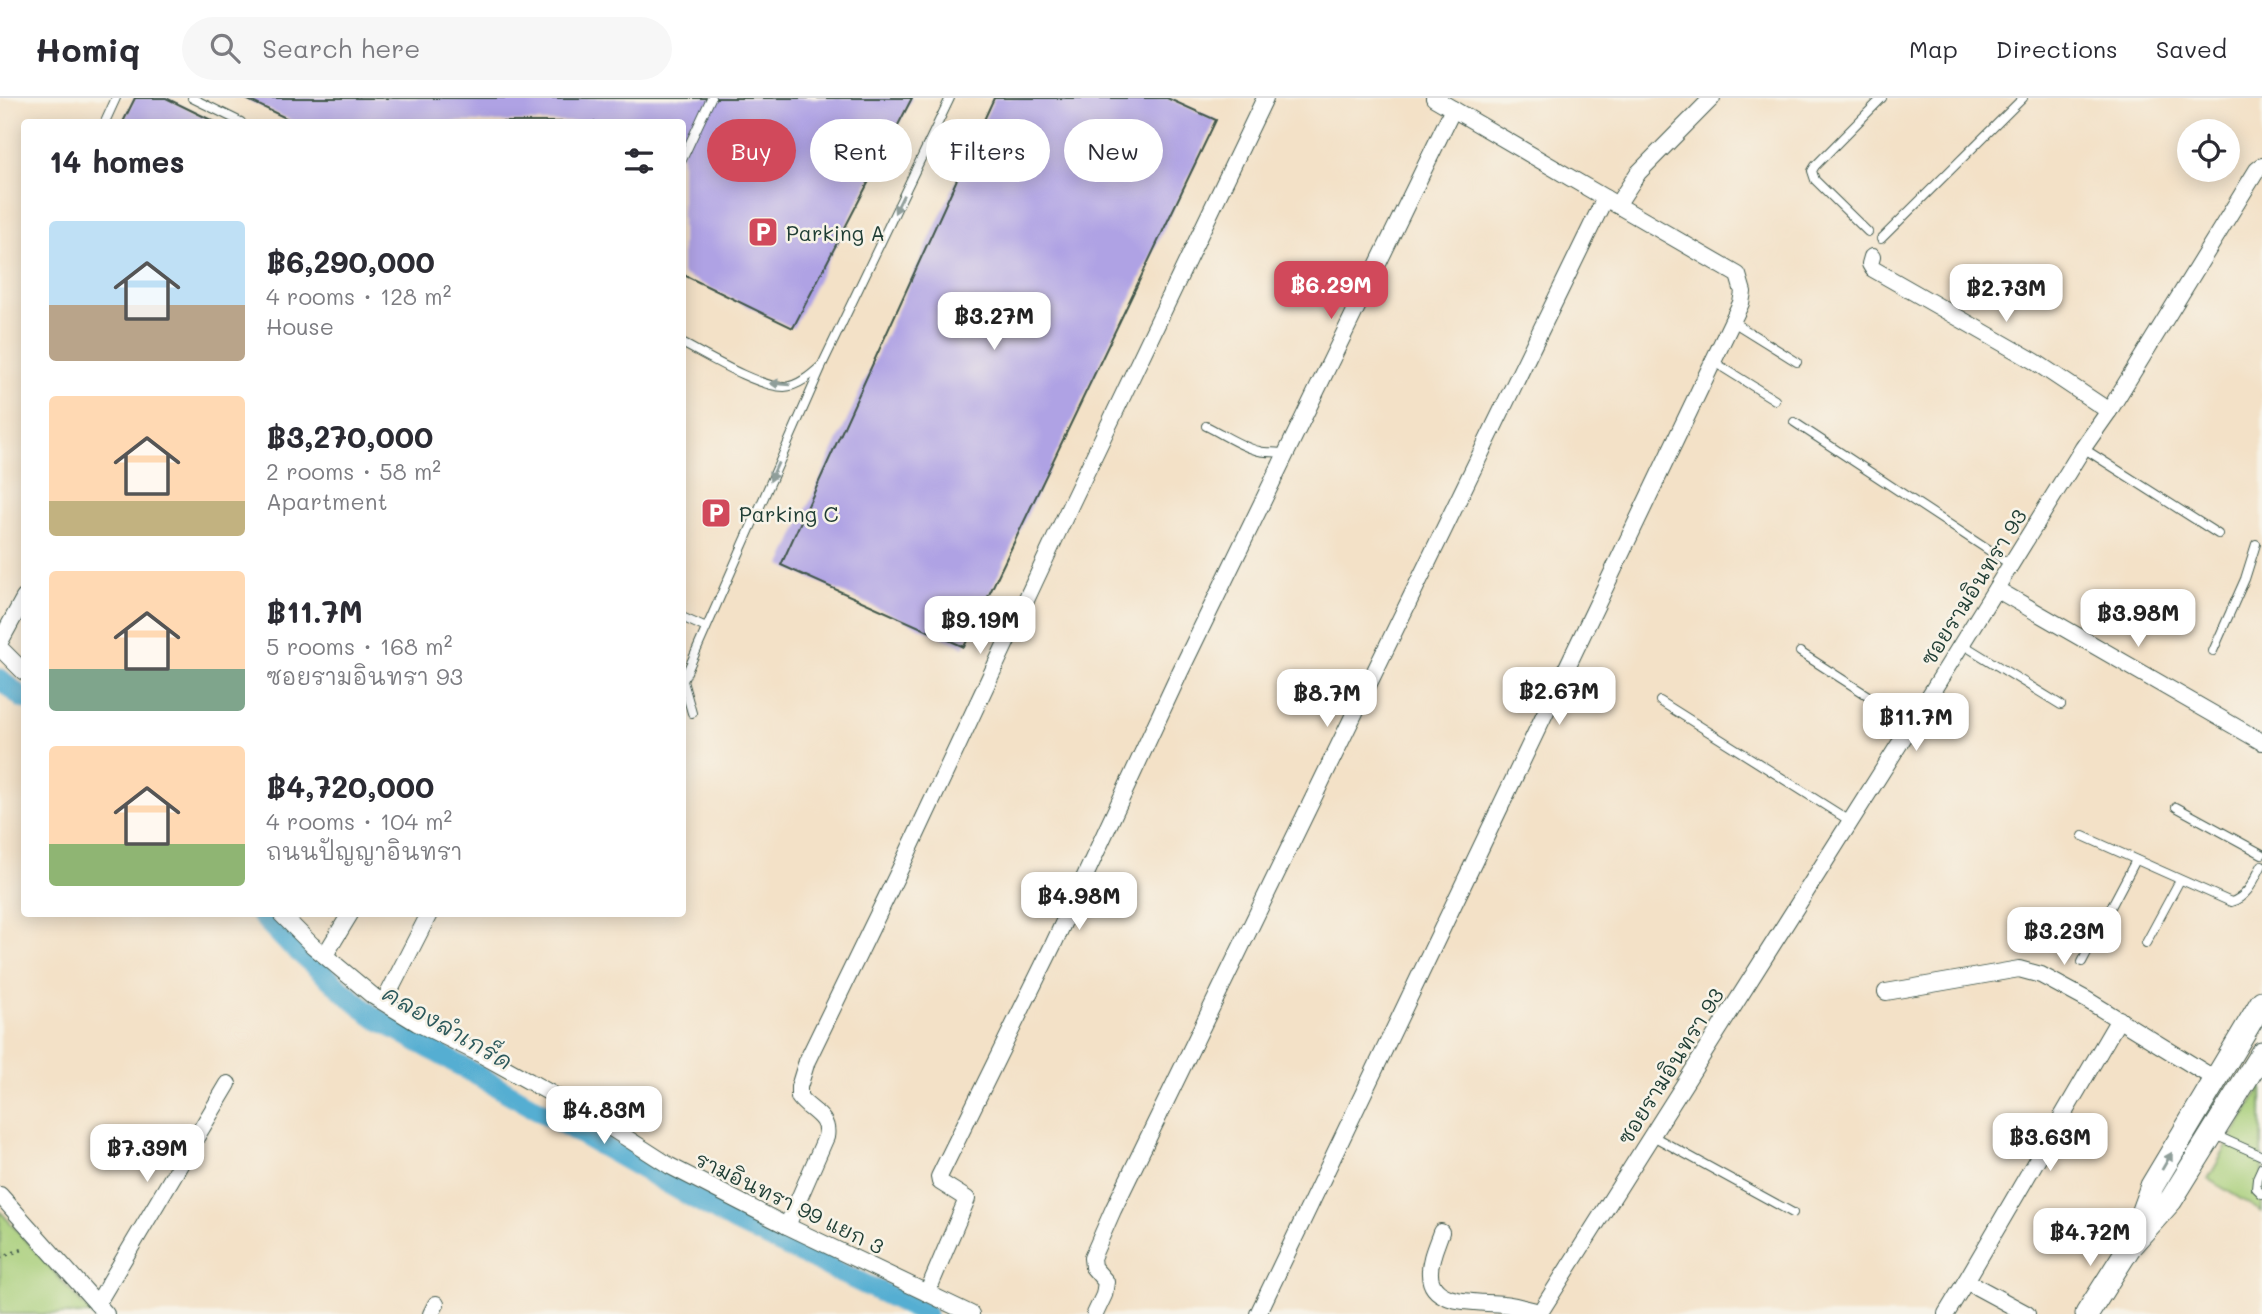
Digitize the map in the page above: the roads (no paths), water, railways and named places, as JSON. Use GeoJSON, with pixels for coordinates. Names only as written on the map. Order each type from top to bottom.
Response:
{"type":"FeatureCollection","features":[{"type":"Feature","properties":{"kind":"main road"},"geometry":{"type":"LineString","coordinates":[[2130,1246],[2152,1186],[2262,1002]]}},
{"type":"Feature","properties":{"kind":"main road"},"geometry":{"type":"LineString","coordinates":[[2087,1314],[2130,1246],[2171,1200],[2262,1053]]}},
{"type":"Feature","properties":{"kind":"street"},"geometry":{"type":"LineString","coordinates":[[787,1226],[828,1129],[821,1116],[799,1097],[799,1087],[807,1061],[1265,98]]}},
{"type":"Feature","properties":{"kind":"street"},"geometry":{"type":"LineString","coordinates":[[1258,1314],[1733,323],[1743,292],[1738,275],[1434,98]]}},
{"type":"Feature","properties":{"kind":"street"},"geometry":{"type":"LineString","coordinates":[[1095,1314],[1107,1282],[1093,1267],[1092,1258],[1113,1210],[1611,202],[1712,98]]}},
{"type":"Feature","properties":{"kind":"street"},"geometry":{"type":"LineString","coordinates":[[927,1293],[967,1199],[940,1182],[939,1177],[1053,945],[1180,672],[1453,109]]}},
{"type":"Feature","properties":{"kind":"street","name":"ซอยรามอินทรา 93"},"geometry":{"type":"LineString","coordinates":[[1538,1314],[2262,166]]}},
{"type":"Feature","properties":{"kind":"street"},"geometry":{"type":"LineString","coordinates":[[1872,257],[1870,264],[1873,269],[2034,361],[2109,411]]}},
{"type":"Feature","properties":{"kind":"street"},"geometry":{"type":"LineString","coordinates":[[1996,589],[2262,742]]}},
{"type":"Feature","properties":{"kind":"street"},"geometry":{"type":"LineString","coordinates":[[0,642],[21,604]]}},
{"type":"Feature","properties":{"kind":"street"},"geometry":{"type":"LineString","coordinates":[[0,648],[21,669]]}},
{"type":"Feature","properties":{"kind":"street","name":"รามอินทรา 99 แยก 3"},"geometry":{"type":"LineString","coordinates":[[284,917],[325,955],[384,1002],[418,1023],[587,1113],[670,1166],[927,1293],[949,1309],[971,1314]]}},
{"type":"Feature","properties":{"kind":"street"},"geometry":{"type":"LineString","coordinates":[[325,955],[348,917]]}},
{"type":"Feature","properties":{"kind":"street"},"geometry":{"type":"LineString","coordinates":[[384,1002],[427,917]]}},
{"type":"Feature","properties":{"kind":"street"},"geometry":{"type":"LineString","coordinates":[[1886,992],[2019,969],[2041,975],[2119,1019],[2215,1079]]}},
{"type":"Feature","properties":{"kind":"street"},"geometry":{"type":"LineString","coordinates":[[1946,1314],[2119,1019]]}},
{"type":"Feature","properties":{"kind":"street"},"geometry":{"type":"LineString","coordinates":[[0,1195],[101,1309],[228,1084]]}},
{"type":"Feature","properties":{"kind":"street"},"geometry":{"type":"LineString","coordinates":[[1441,1231],[1429,1275],[1432,1284],[1444,1295],[1455,1301],[1521,1307],[1538,1314]]}},
{"type":"Feature","properties":{"kind":"street"},"geometry":{"type":"LineString","coordinates":[[1966,1281],[2026,1314]]}},
{"type":"Feature","properties":{"kind":"lane"},"geometry":{"type":"LineString","coordinates":[[106,119],[116,98]]}},
{"type":"Feature","properties":{"kind":"lane"},"geometry":{"type":"LineString","coordinates":[[192,98],[235,119]]}},
{"type":"Feature","properties":{"kind":"lane"},"geometry":{"type":"LineString","coordinates":[[686,151],[711,98]]}},
{"type":"Feature","properties":{"kind":"lane"},"geometry":{"type":"LineString","coordinates":[[686,672],[822,365],[950,98]]}},
{"type":"Feature","properties":{"kind":"lane"},"geometry":{"type":"LineString","coordinates":[[1868,232],[1815,180],[1812,171],[1882,98]]}},
{"type":"Feature","properties":{"kind":"lane"},"geometry":{"type":"LineString","coordinates":[[1881,239],[2023,98]]}},
{"type":"Feature","properties":{"kind":"lane"},"geometry":{"type":"LineString","coordinates":[[1733,323],[1797,362]]}},
{"type":"Feature","properties":{"kind":"lane"},"geometry":{"type":"LineString","coordinates":[[686,345],[756,380],[785,387],[804,380],[822,365]]}},
{"type":"Feature","properties":{"kind":"lane"},"geometry":{"type":"LineString","coordinates":[[1714,362],[1775,400]]}},
{"type":"Feature","properties":{"kind":"lane"},"geometry":{"type":"LineString","coordinates":[[1794,422],[2011,565]]}},
{"type":"Feature","properties":{"kind":"lane"},"geometry":{"type":"LineString","coordinates":[[1206,426],[1250,448],[1262,452],[1280,451],[1287,455]]}},
{"type":"Feature","properties":{"kind":"lane"},"geometry":{"type":"LineString","coordinates":[[2083,448],[2218,534]]}},
{"type":"Feature","properties":{"kind":"lane"},"geometry":{"type":"LineString","coordinates":[[2213,651],[2245,579],[2256,544]]}},
{"type":"Feature","properties":{"kind":"lane"},"geometry":{"type":"LineString","coordinates":[[686,619],[706,628]]}},
{"type":"Feature","properties":{"kind":"lane"},"geometry":{"type":"LineString","coordinates":[[1962,644],[2061,705]]}},
{"type":"Feature","properties":{"kind":"lane"},"geometry":{"type":"LineString","coordinates":[[1800,652],[1912,724]]}},
{"type":"Feature","properties":{"kind":"lane"},"geometry":{"type":"LineString","coordinates":[[686,694],[692,713]]}},
{"type":"Feature","properties":{"kind":"lane"},"geometry":{"type":"LineString","coordinates":[[1660,701],[1850,821]]}},
{"type":"Feature","properties":{"kind":"lane"},"geometry":{"type":"LineString","coordinates":[[2176,807],[2262,854]]}},
{"type":"Feature","properties":{"kind":"lane"},"geometry":{"type":"LineString","coordinates":[[2083,836],[2231,902],[2246,893],[2262,865]]}},
{"type":"Feature","properties":{"kind":"lane"},"geometry":{"type":"LineString","coordinates":[[2081,962],[2136,860]]}},
{"type":"Feature","properties":{"kind":"lane"},"geometry":{"type":"LineString","coordinates":[[2146,943],[2180,880]]}},
{"type":"Feature","properties":{"kind":"lane"},"geometry":{"type":"LineString","coordinates":[[2212,1133],[2262,1156]]}},
{"type":"Feature","properties":{"kind":"lane"},"geometry":{"type":"LineString","coordinates":[[1651,1135],[1793,1213]]}},
{"type":"Feature","properties":{"kind":"lane"},"geometry":{"type":"LineString","coordinates":[[2262,1167],[2256,1188],[2262,1194]]}},
{"type":"Feature","properties":{"kind":"waterway","name":"คลองลำเกร็ด"},"geometry":{"type":"LineString","coordinates":[[0,679],[21,696]]}},
{"type":"Feature","properties":{"kind":"waterway","name":"คลองลำเกร็ด"},"geometry":{"type":"LineString","coordinates":[[263,917],[285,940],[371,1015],[736,1222],[926,1314]]}},
{"type":"Feature","properties":{"kind":"place","name":"Parking A"},"geometry":{"type":"Point","coordinates":[763,232]}},
{"type":"Feature","properties":{"kind":"place","name":"Parking C"},"geometry":{"type":"Point","coordinates":[716,513]}}]}
